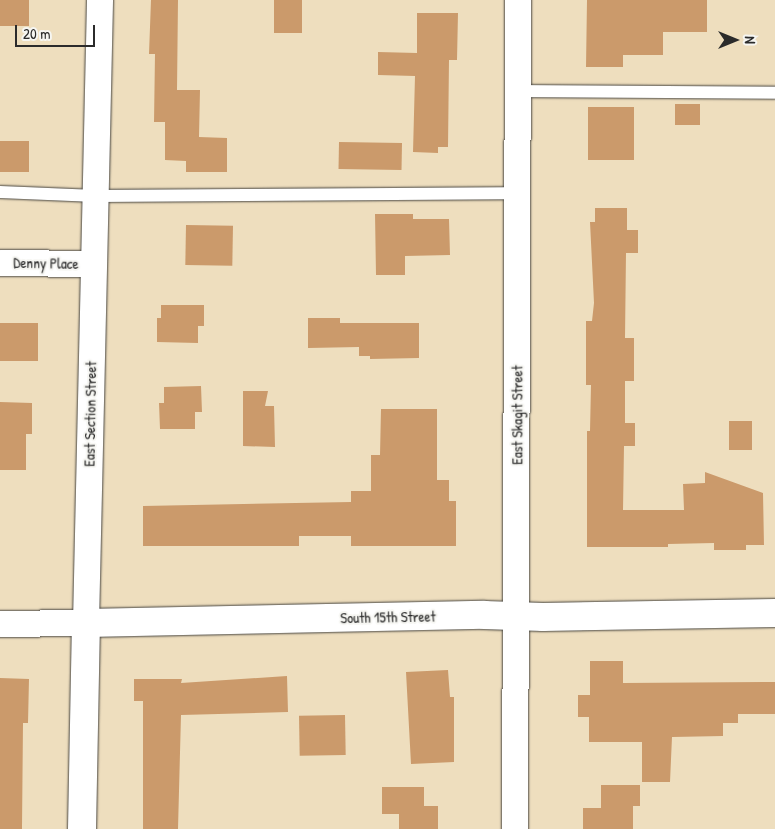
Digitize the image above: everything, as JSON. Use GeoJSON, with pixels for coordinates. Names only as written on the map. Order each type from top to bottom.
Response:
{"type":"FeatureCollection","features":[{"type":"Feature","properties":{"kind":"street","name":"East Section Street"},"geometry":{"type":"LineString","coordinates":[[82,829],[100,0]]}},
{"type":"Feature","properties":{"kind":"street","name":"East Skagit Street"},"geometry":{"type":"LineString","coordinates":[[516,829],[518,0]]}},
{"type":"Feature","properties":{"kind":"street","name":"Denny Place"},"geometry":{"type":"LineString","coordinates":[[0,263],[93,264]]}},
{"type":"Feature","properties":{"kind":"street","name":"South 15th Street"},"geometry":{"type":"LineString","coordinates":[[0,624],[775,613]]}},
{"type":"Feature","properties":{"kind":"lane"},"geometry":{"type":"LineString","coordinates":[[518,91],[775,93]]}},
{"type":"Feature","properties":{"kind":"lane"},"geometry":{"type":"LineString","coordinates":[[0,192],[96,196],[518,193]]}},
{"type":"Feature","properties":{"kind":"building"},"geometry":{"type":"Polygon","coordinates":[[[0,0],[29,0],[29,26],[0,26],[0,0]]]}},
{"type":"Feature","properties":{"kind":"building"},"geometry":{"type":"Polygon","coordinates":[[[151,0],[178,0],[177,90],[200,90],[199,137],[227,138],[227,172],[186,172],[186,161],[165,160],[165,122],[154,122],[155,54],[149,54],[151,0]]]}},
{"type":"Feature","properties":{"kind":"building"},"geometry":{"type":"Polygon","coordinates":[[[274,0],[302,0],[302,33],[274,33],[274,0]]]}},
{"type":"Feature","properties":{"kind":"building"},"geometry":{"type":"Polygon","coordinates":[[[587,0],[707,0],[707,32],[663,32],[663,55],[623,55],[623,67],[586,67],[587,0]]]}},
{"type":"Feature","properties":{"kind":"building"},"geometry":{"type":"Polygon","coordinates":[[[417,13],[458,13],[457,60],[449,60],[448,147],[438,147],[438,153],[413,152],[415,76],[378,75],[378,52],[417,53],[417,13]]]}},
{"type":"Feature","properties":{"kind":"building"},"geometry":{"type":"Polygon","coordinates":[[[675,104],[700,104],[700,125],[675,125],[675,104]]]}},
{"type":"Feature","properties":{"kind":"building"},"geometry":{"type":"Polygon","coordinates":[[[588,107],[634,107],[634,160],[588,160],[588,107]]]}},
{"type":"Feature","properties":{"kind":"building"},"geometry":{"type":"Polygon","coordinates":[[[0,141],[29,141],[29,172],[0,172],[0,141]]]}},
{"type":"Feature","properties":{"kind":"building"},"geometry":{"type":"Polygon","coordinates":[[[339,142],[402,143],[402,170],[339,169],[339,142]]]}},
{"type":"Feature","properties":{"kind":"building"},"geometry":{"type":"Polygon","coordinates":[[[595,208],[627,208],[627,230],[638,230],[638,253],[626,253],[625,338],[634,338],[634,381],[625,381],[625,423],[635,423],[635,446],[624,446],[623,510],[684,510],[683,484],[705,483],[705,472],[763,493],[764,545],[746,545],[746,550],[714,550],[714,543],[668,544],[668,547],[587,547],[587,431],[590,431],[591,385],[586,385],[586,321],[592,321],[594,303],[590,222],[595,222],[595,208]]]}},
{"type":"Feature","properties":{"kind":"building"},"geometry":{"type":"Polygon","coordinates":[[[375,214],[413,214],[413,219],[449,219],[450,255],[405,256],[405,275],[376,275],[375,214]]]}},
{"type":"Feature","properties":{"kind":"building"},"geometry":{"type":"Polygon","coordinates":[[[186,225],[233,226],[232,266],[185,265],[186,225]]]}},
{"type":"Feature","properties":{"kind":"building"},"geometry":{"type":"Polygon","coordinates":[[[161,305],[204,305],[204,326],[198,326],[198,343],[157,342],[157,318],[161,318],[161,305]]]}},
{"type":"Feature","properties":{"kind":"building"},"geometry":{"type":"Polygon","coordinates":[[[308,318],[340,318],[340,323],[419,323],[419,358],[370,359],[370,356],[359,356],[359,347],[308,348],[308,318]]]}},
{"type":"Feature","properties":{"kind":"building"},"geometry":{"type":"Polygon","coordinates":[[[0,323],[38,323],[38,361],[0,361],[0,323]]]}},
{"type":"Feature","properties":{"kind":"building"},"geometry":{"type":"Polygon","coordinates":[[[201,386],[202,412],[195,412],[195,429],[160,429],[159,403],[164,403],[164,387],[201,386]]]}},
{"type":"Feature","properties":{"kind":"building"},"geometry":{"type":"Polygon","coordinates":[[[243,391],[268,391],[265,406],[274,406],[275,447],[243,446],[243,391]]]}},
{"type":"Feature","properties":{"kind":"building"},"geometry":{"type":"Polygon","coordinates":[[[0,402],[32,403],[32,434],[26,434],[26,470],[0,470],[0,402]]]}},
{"type":"Feature","properties":{"kind":"building"},"geometry":{"type":"Polygon","coordinates":[[[381,409],[437,409],[437,480],[449,480],[449,501],[456,501],[456,546],[351,546],[351,536],[299,536],[299,546],[143,546],[143,506],[351,502],[351,491],[371,491],[371,455],[380,455],[381,409]]]}},
{"type":"Feature","properties":{"kind":"building"},"geometry":{"type":"Polygon","coordinates":[[[729,421],[752,421],[752,450],[729,450],[729,421]]]}},
{"type":"Feature","properties":{"kind":"building"},"geometry":{"type":"Polygon","coordinates":[[[590,661],[623,661],[623,683],[775,682],[775,714],[738,714],[738,723],[723,723],[723,736],[672,737],[670,782],[642,782],[642,742],[589,742],[589,717],[578,717],[578,695],[590,695],[590,661]]]}},
{"type":"Feature","properties":{"kind":"building"},"geometry":{"type":"Polygon","coordinates":[[[448,670],[450,697],[454,697],[454,762],[411,764],[406,672],[448,670]]]}},
{"type":"Feature","properties":{"kind":"building"},"geometry":{"type":"Polygon","coordinates":[[[287,676],[288,712],[181,715],[178,829],[143,829],[143,701],[134,701],[134,679],[182,679],[181,683],[287,676]]]}},
{"type":"Feature","properties":{"kind":"building"},"geometry":{"type":"Polygon","coordinates":[[[0,678],[29,679],[28,723],[23,723],[22,829],[0,829],[0,678]]]}},
{"type":"Feature","properties":{"kind":"building"},"geometry":{"type":"Polygon","coordinates":[[[345,715],[346,755],[300,756],[299,716],[345,715]]]}},
{"type":"Feature","properties":{"kind":"building"},"geometry":{"type":"Polygon","coordinates":[[[601,785],[640,785],[640,806],[633,806],[633,829],[583,829],[583,808],[601,808],[601,785]]]}},
{"type":"Feature","properties":{"kind":"building"},"geometry":{"type":"Polygon","coordinates":[[[382,787],[424,787],[424,806],[438,806],[438,829],[399,829],[399,814],[382,814],[382,787]]]}}]}
